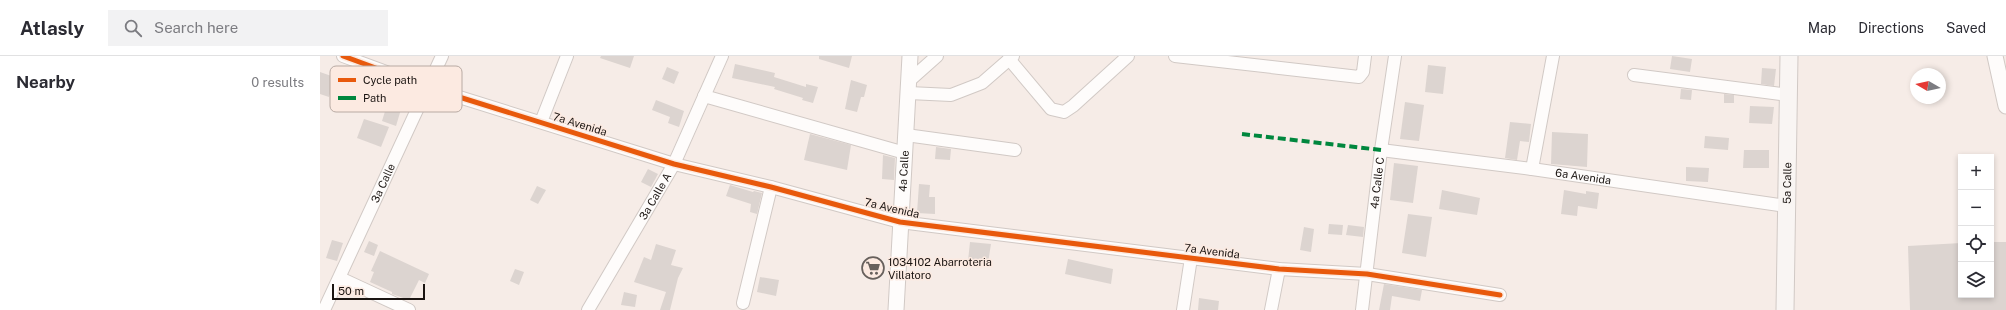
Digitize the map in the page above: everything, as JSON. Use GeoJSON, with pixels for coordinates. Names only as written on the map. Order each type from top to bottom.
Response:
{"type":"FeatureCollection","features":[{"type":"Feature","properties":{"kind":"main road","name":"5a Calle"},"geometry":{"type":"LineString","coordinates":[[1785,310],[1789,56]]}},
{"type":"Feature","properties":{"kind":"street","name":"7a Avenida"},"geometry":{"type":"LineString","coordinates":[[343,56],[370,66]]}},
{"type":"Feature","properties":{"kind":"street","name":"3a Calle"},"geometry":{"type":"LineString","coordinates":[[437,66],[442,56]]}},
{"type":"Feature","properties":{"kind":"street"},"geometry":{"type":"LineString","coordinates":[[541,122],[567,56]]}},
{"type":"Feature","properties":{"kind":"street","name":"3a Calle A"},"geometry":{"type":"LineString","coordinates":[[588,310],[674,164],[722,56]]}},
{"type":"Feature","properties":{"kind":"street","name":"4a Calle"},"geometry":{"type":"LineString","coordinates":[[896,310],[900,222],[910,86],[910,56]]}},
{"type":"Feature","properties":{"kind":"street"},"geometry":{"type":"LineString","coordinates":[[937,56],[910,86],[951,95],[982,84],[1011,58],[1051,109],[1064,112],[1073,106],[1128,56]]}},
{"type":"Feature","properties":{"kind":"street"},"geometry":{"type":"LineString","coordinates":[[1175,56],[1251,61],[1359,77],[1363,72],[1365,56]]}},
{"type":"Feature","properties":{"kind":"street","name":"4a Calle C"},"geometry":{"type":"LineString","coordinates":[[1362,310],[1381,150],[1395,56]]}},
{"type":"Feature","properties":{"kind":"street"},"geometry":{"type":"LineString","coordinates":[[1532,169],[1553,56]]}},
{"type":"Feature","properties":{"kind":"street"},"geometry":{"type":"LineString","coordinates":[[1995,56],[2006,106]]}},
{"type":"Feature","properties":{"kind":"street"},"geometry":{"type":"LineString","coordinates":[[1634,75],[1789,95]]}},
{"type":"Feature","properties":{"kind":"street"},"geometry":{"type":"LineString","coordinates":[[704,96],[905,153]]}},
{"type":"Feature","properties":{"kind":"street","name":"7a Avenida"},"geometry":{"type":"LineString","coordinates":[[462,98],[674,164],[771,187],[900,222],[1279,269],[1367,274],[1500,295]]}},
{"type":"Feature","properties":{"kind":"street","name":"3a Calle"},"geometry":{"type":"LineString","coordinates":[[324,310],[416,112]]}},
{"type":"Feature","properties":{"kind":"street"},"geometry":{"type":"LineString","coordinates":[[906,135],[1015,150]]}},
{"type":"Feature","properties":{"kind":"street","name":"6a Avenida"},"geometry":{"type":"LineString","coordinates":[[1381,150],[1532,169],[1786,206]]}},
{"type":"Feature","properties":{"kind":"street"},"geometry":{"type":"LineString","coordinates":[[743,303],[771,187]]}},
{"type":"Feature","properties":{"kind":"street"},"geometry":{"type":"LineString","coordinates":[[1183,310],[1191,258]]}},
{"type":"Feature","properties":{"kind":"street"},"geometry":{"type":"LineString","coordinates":[[1271,310],[1279,269]]}},
{"type":"Feature","properties":{"kind":"street"},"geometry":{"type":"LineString","coordinates":[[340,278],[409,310]]}},
{"type":"Feature","properties":{"kind":"building"},"geometry":{"type":"Polygon","coordinates":[[[601,56],[634,56],[630,68],[600,58],[601,56]]]}},
{"type":"Feature","properties":{"kind":"building"},"geometry":{"type":"Polygon","coordinates":[[[819,56],[852,56],[849,68],[819,59],[819,56]]]}},
{"type":"Feature","properties":{"kind":"building"},"geometry":{"type":"Polygon","coordinates":[[[1672,56],[1692,59],[1690,72],[1670,69],[1672,56]]]}},
{"type":"Feature","properties":{"kind":"building"},"geometry":{"type":"Polygon","coordinates":[[[735,64],[775,73],[774,77],[806,87],[806,84],[818,87],[813,103],[802,100],[803,98],[774,89],[775,87],[732,78],[735,64]]]}},
{"type":"Feature","properties":{"kind":"building"},"geometry":{"type":"Polygon","coordinates":[[[1428,65],[1446,67],[1443,94],[1425,92],[1428,65]]]}},
{"type":"Feature","properties":{"kind":"building"},"geometry":{"type":"Polygon","coordinates":[[[667,67],[679,72],[674,84],[662,79],[667,67]]]}},
{"type":"Feature","properties":{"kind":"building"},"geometry":{"type":"Polygon","coordinates":[[[1762,68],[1776,69],[1774,86],[1761,84],[1762,68]]]}},
{"type":"Feature","properties":{"kind":"building"},"geometry":{"type":"Polygon","coordinates":[[[320,72],[330,76],[330,94],[329,97],[320,94],[320,72]]]}},
{"type":"Feature","properties":{"kind":"building"},"geometry":{"type":"Polygon","coordinates":[[[851,80],[867,85],[864,97],[861,97],[857,112],[845,109],[851,80]]]}},
{"type":"Feature","properties":{"kind":"building"},"geometry":{"type":"Polygon","coordinates":[[[1681,89],[1692,90],[1691,100],[1680,99],[1681,89]]]}},
{"type":"Feature","properties":{"kind":"building"},"geometry":{"type":"Polygon","coordinates":[[[1724,94],[1734,95],[1734,103],[1724,103],[1724,94]]]}},
{"type":"Feature","properties":{"kind":"building"},"geometry":{"type":"Polygon","coordinates":[[[656,100],[684,111],[679,127],[668,123],[670,117],[652,110],[656,100]]]}},
{"type":"Feature","properties":{"kind":"building"},"geometry":{"type":"Polygon","coordinates":[[[1405,102],[1424,105],[1419,141],[1400,139],[1405,102]]]}},
{"type":"Feature","properties":{"kind":"building"},"geometry":{"type":"Polygon","coordinates":[[[1750,106],[1774,107],[1772,124],[1749,123],[1750,106]]]}},
{"type":"Feature","properties":{"kind":"building"},"geometry":{"type":"Polygon","coordinates":[[[385,112],[400,112],[396,126],[382,121],[385,112]]]}},
{"type":"Feature","properties":{"kind":"building"},"geometry":{"type":"Polygon","coordinates":[[[364,119],[389,127],[381,147],[357,138],[364,119]]]}},
{"type":"Feature","properties":{"kind":"building"},"geometry":{"type":"Polygon","coordinates":[[[1510,122],[1531,124],[1529,142],[1520,141],[1517,160],[1505,158],[1510,122]]]}},
{"type":"Feature","properties":{"kind":"building"},"geometry":{"type":"Polygon","coordinates":[[[1552,132],[1588,134],[1587,167],[1551,164],[1552,132]]]}},
{"type":"Feature","properties":{"kind":"building"},"geometry":{"type":"Polygon","coordinates":[[[810,134],[851,145],[847,170],[804,160],[810,134]]]}},
{"type":"Feature","properties":{"kind":"building"},"geometry":{"type":"Polygon","coordinates":[[[1705,136],[1729,138],[1728,150],[1704,148],[1705,136]]]}},
{"type":"Feature","properties":{"kind":"building"},"geometry":{"type":"Polygon","coordinates":[[[936,147],[951,149],[950,160],[935,159],[936,147]]]}},
{"type":"Feature","properties":{"kind":"building"},"geometry":{"type":"Polygon","coordinates":[[[1744,150],[1769,150],[1769,168],[1743,168],[1744,150]]]}},
{"type":"Feature","properties":{"kind":"building"},"geometry":{"type":"Polygon","coordinates":[[[883,155],[895,158],[894,180],[882,179],[883,155]]]}},
{"type":"Feature","properties":{"kind":"building"},"geometry":{"type":"Polygon","coordinates":[[[1394,163],[1418,166],[1413,203],[1390,200],[1394,163]]]}},
{"type":"Feature","properties":{"kind":"building"},"geometry":{"type":"Polygon","coordinates":[[[1686,167],[1709,168],[1708,182],[1686,181],[1686,167]]]}},
{"type":"Feature","properties":{"kind":"building"},"geometry":{"type":"Polygon","coordinates":[[[648,169],[658,174],[651,187],[641,182],[648,169]]]}},
{"type":"Feature","properties":{"kind":"building"},"geometry":{"type":"Polygon","coordinates":[[[919,184],[930,185],[929,197],[935,197],[935,214],[917,213],[919,184]]]}},
{"type":"Feature","properties":{"kind":"building"},"geometry":{"type":"Polygon","coordinates":[[[730,185],[753,192],[762,193],[757,214],[750,212],[751,204],[726,196],[730,185]]]}},
{"type":"Feature","properties":{"kind":"building"},"geometry":{"type":"Polygon","coordinates":[[[537,186],[546,190],[538,204],[530,200],[537,186]]]}},
{"type":"Feature","properties":{"kind":"building"},"geometry":{"type":"Polygon","coordinates":[[[1442,190],[1480,198],[1477,215],[1439,209],[1442,190]]]}},
{"type":"Feature","properties":{"kind":"building"},"geometry":{"type":"Polygon","coordinates":[[[1564,190],[1586,194],[1586,191],[1599,193],[1597,209],[1578,206],[1577,216],[1561,214],[1564,190]]]}},
{"type":"Feature","properties":{"kind":"building"},"geometry":{"type":"Polygon","coordinates":[[[1408,214],[1432,217],[1426,257],[1402,253],[1408,214]]]}},
{"type":"Feature","properties":{"kind":"building"},"geometry":{"type":"Polygon","coordinates":[[[1329,224],[1343,225],[1342,235],[1328,234],[1329,224]]]}},
{"type":"Feature","properties":{"kind":"building"},"geometry":{"type":"Polygon","coordinates":[[[1348,225],[1364,227],[1363,237],[1346,235],[1348,225]]]}},
{"type":"Feature","properties":{"kind":"building"},"geometry":{"type":"Polygon","coordinates":[[[1304,227],[1314,229],[1311,252],[1300,250],[1304,227]]]}},
{"type":"Feature","properties":{"kind":"building"},"geometry":{"type":"Polygon","coordinates":[[[332,240],[343,243],[337,261],[326,258],[332,240]]]}},
{"type":"Feature","properties":{"kind":"building"},"geometry":{"type":"Polygon","coordinates":[[[369,241],[378,245],[374,256],[364,252],[369,241]]]}},
{"type":"Feature","properties":{"kind":"building"},"geometry":{"type":"Polygon","coordinates":[[[970,242],[991,244],[988,263],[968,261],[970,242]]]}},
{"type":"Feature","properties":{"kind":"building"},"geometry":{"type":"Polygon","coordinates":[[[1994,242],[2006,242],[2006,310],[1910,310],[1908,246],[1958,243],[1958,298],[1994,298],[1994,242]]]}},
{"type":"Feature","properties":{"kind":"building"},"geometry":{"type":"Polygon","coordinates":[[[656,244],[676,250],[671,265],[683,268],[678,278],[670,310],[660,310],[666,292],[634,282],[644,257],[651,260],[656,244]]]}},
{"type":"Feature","properties":{"kind":"building"},"geometry":{"type":"Polygon","coordinates":[[[380,251],[429,274],[425,283],[419,280],[409,300],[392,294],[392,292],[370,282],[374,272],[371,271],[380,251]]]}},
{"type":"Feature","properties":{"kind":"building"},"geometry":{"type":"Polygon","coordinates":[[[1068,259],[1113,269],[1111,284],[1065,274],[1068,259]]]}},
{"type":"Feature","properties":{"kind":"building"},"geometry":{"type":"Polygon","coordinates":[[[515,269],[524,272],[519,285],[510,281],[515,269]]]}},
{"type":"Feature","properties":{"kind":"building"},"geometry":{"type":"Polygon","coordinates":[[[760,277],[779,280],[776,296],[757,292],[760,277]]]}},
{"type":"Feature","properties":{"kind":"building"},"geometry":{"type":"Polygon","coordinates":[[[1384,284],[1422,290],[1420,301],[1392,296],[1390,310],[1379,310],[1384,284]]]}},
{"type":"Feature","properties":{"kind":"building"},"geometry":{"type":"Polygon","coordinates":[[[624,292],[637,295],[635,307],[621,305],[624,292]]]}},
{"type":"Feature","properties":{"kind":"building"},"geometry":{"type":"Polygon","coordinates":[[[1199,298],[1219,301],[1218,310],[1198,310],[1199,298]]]}},
{"type":"Feature","properties":{"kind":"marked path"},"geometry":{"type":"LineString","coordinates":[[1242,134],[1381,150]]}},
{"type":"Feature","properties":{"kind":"cycle path"},"geometry":{"type":"LineString","coordinates":[[343,56],[370,66]]}},
{"type":"Feature","properties":{"kind":"cycle path"},"geometry":{"type":"LineString","coordinates":[[462,98],[674,164],[771,187],[900,222],[1279,269],[1367,274],[1500,295]]}},
{"type":"Feature","properties":{"kind":"place","name":"1034102 Abarroteria Villatoro"},"geometry":{"type":"Point","coordinates":[873,268]}}]}
